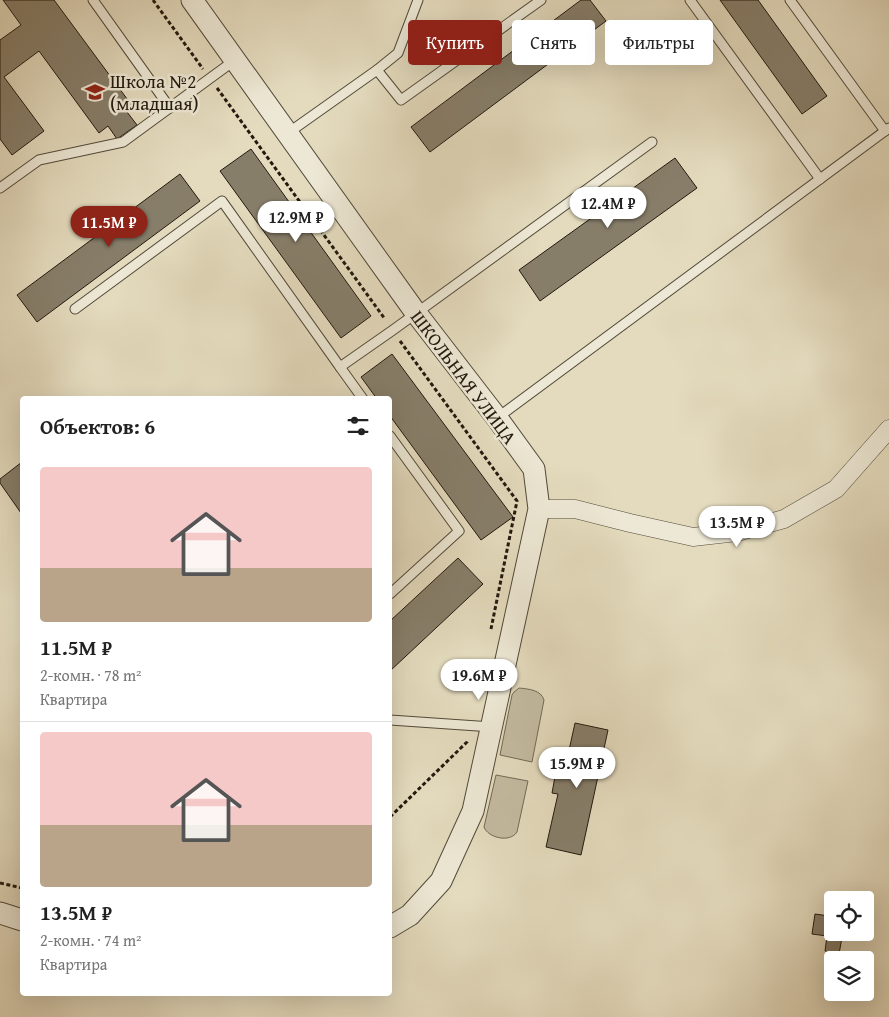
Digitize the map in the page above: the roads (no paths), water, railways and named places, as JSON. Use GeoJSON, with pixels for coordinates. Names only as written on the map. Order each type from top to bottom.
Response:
{"type":"FeatureCollection","features":[{"type":"Feature","properties":{"kind":"street","name":"ШКОЛЬНАЯ УЛИЦА"},"geometry":{"type":"LineString","coordinates":[[192,0],[416,313],[534,469],[539,509],[482,726],[473,811],[441,882],[410,915],[392,926]]}},
{"type":"Feature","properties":{"kind":"street"},"geometry":{"type":"LineString","coordinates":[[539,509],[575,508],[693,537],[737,532],[784,519],[836,488],[889,429]]}},
{"type":"Feature","properties":{"kind":"street"},"geometry":{"type":"LineString","coordinates":[[0,914],[20,919]]}},
{"type":"Feature","properties":{"kind":"lane"},"geometry":{"type":"LineString","coordinates":[[93,0],[170,108]]}},
{"type":"Feature","properties":{"kind":"lane"},"geometry":{"type":"LineString","coordinates":[[288,133],[398,53],[418,0]]}},
{"type":"Feature","properties":{"kind":"lane"},"geometry":{"type":"LineString","coordinates":[[377,70],[401,100],[541,0]]}},
{"type":"Feature","properties":{"kind":"lane"},"geometry":{"type":"LineString","coordinates":[[690,0],[820,179]]}},
{"type":"Feature","properties":{"kind":"lane"},"geometry":{"type":"LineString","coordinates":[[497,418],[887,129],[790,0]]}},
{"type":"Feature","properties":{"kind":"lane"},"geometry":{"type":"LineString","coordinates":[[0,188],[39,160],[123,142],[235,60]]}},
{"type":"Feature","properties":{"kind":"lane"},"geometry":{"type":"LineString","coordinates":[[340,367],[652,142]]}},
{"type":"Feature","properties":{"kind":"lane"},"geometry":{"type":"LineString","coordinates":[[75,309],[222,202],[361,396]]}},
{"type":"Feature","properties":{"kind":"lane"},"geometry":{"type":"LineString","coordinates":[[392,439],[459,531],[392,592]]}},
{"type":"Feature","properties":{"kind":"lane"},"geometry":{"type":"LineString","coordinates":[[392,720],[482,726]]}},
{"type":"Feature","properties":{"kind":"place","name":"Школа №2 (младшая)"},"geometry":{"type":"Point","coordinates":[95,92]}}]}
